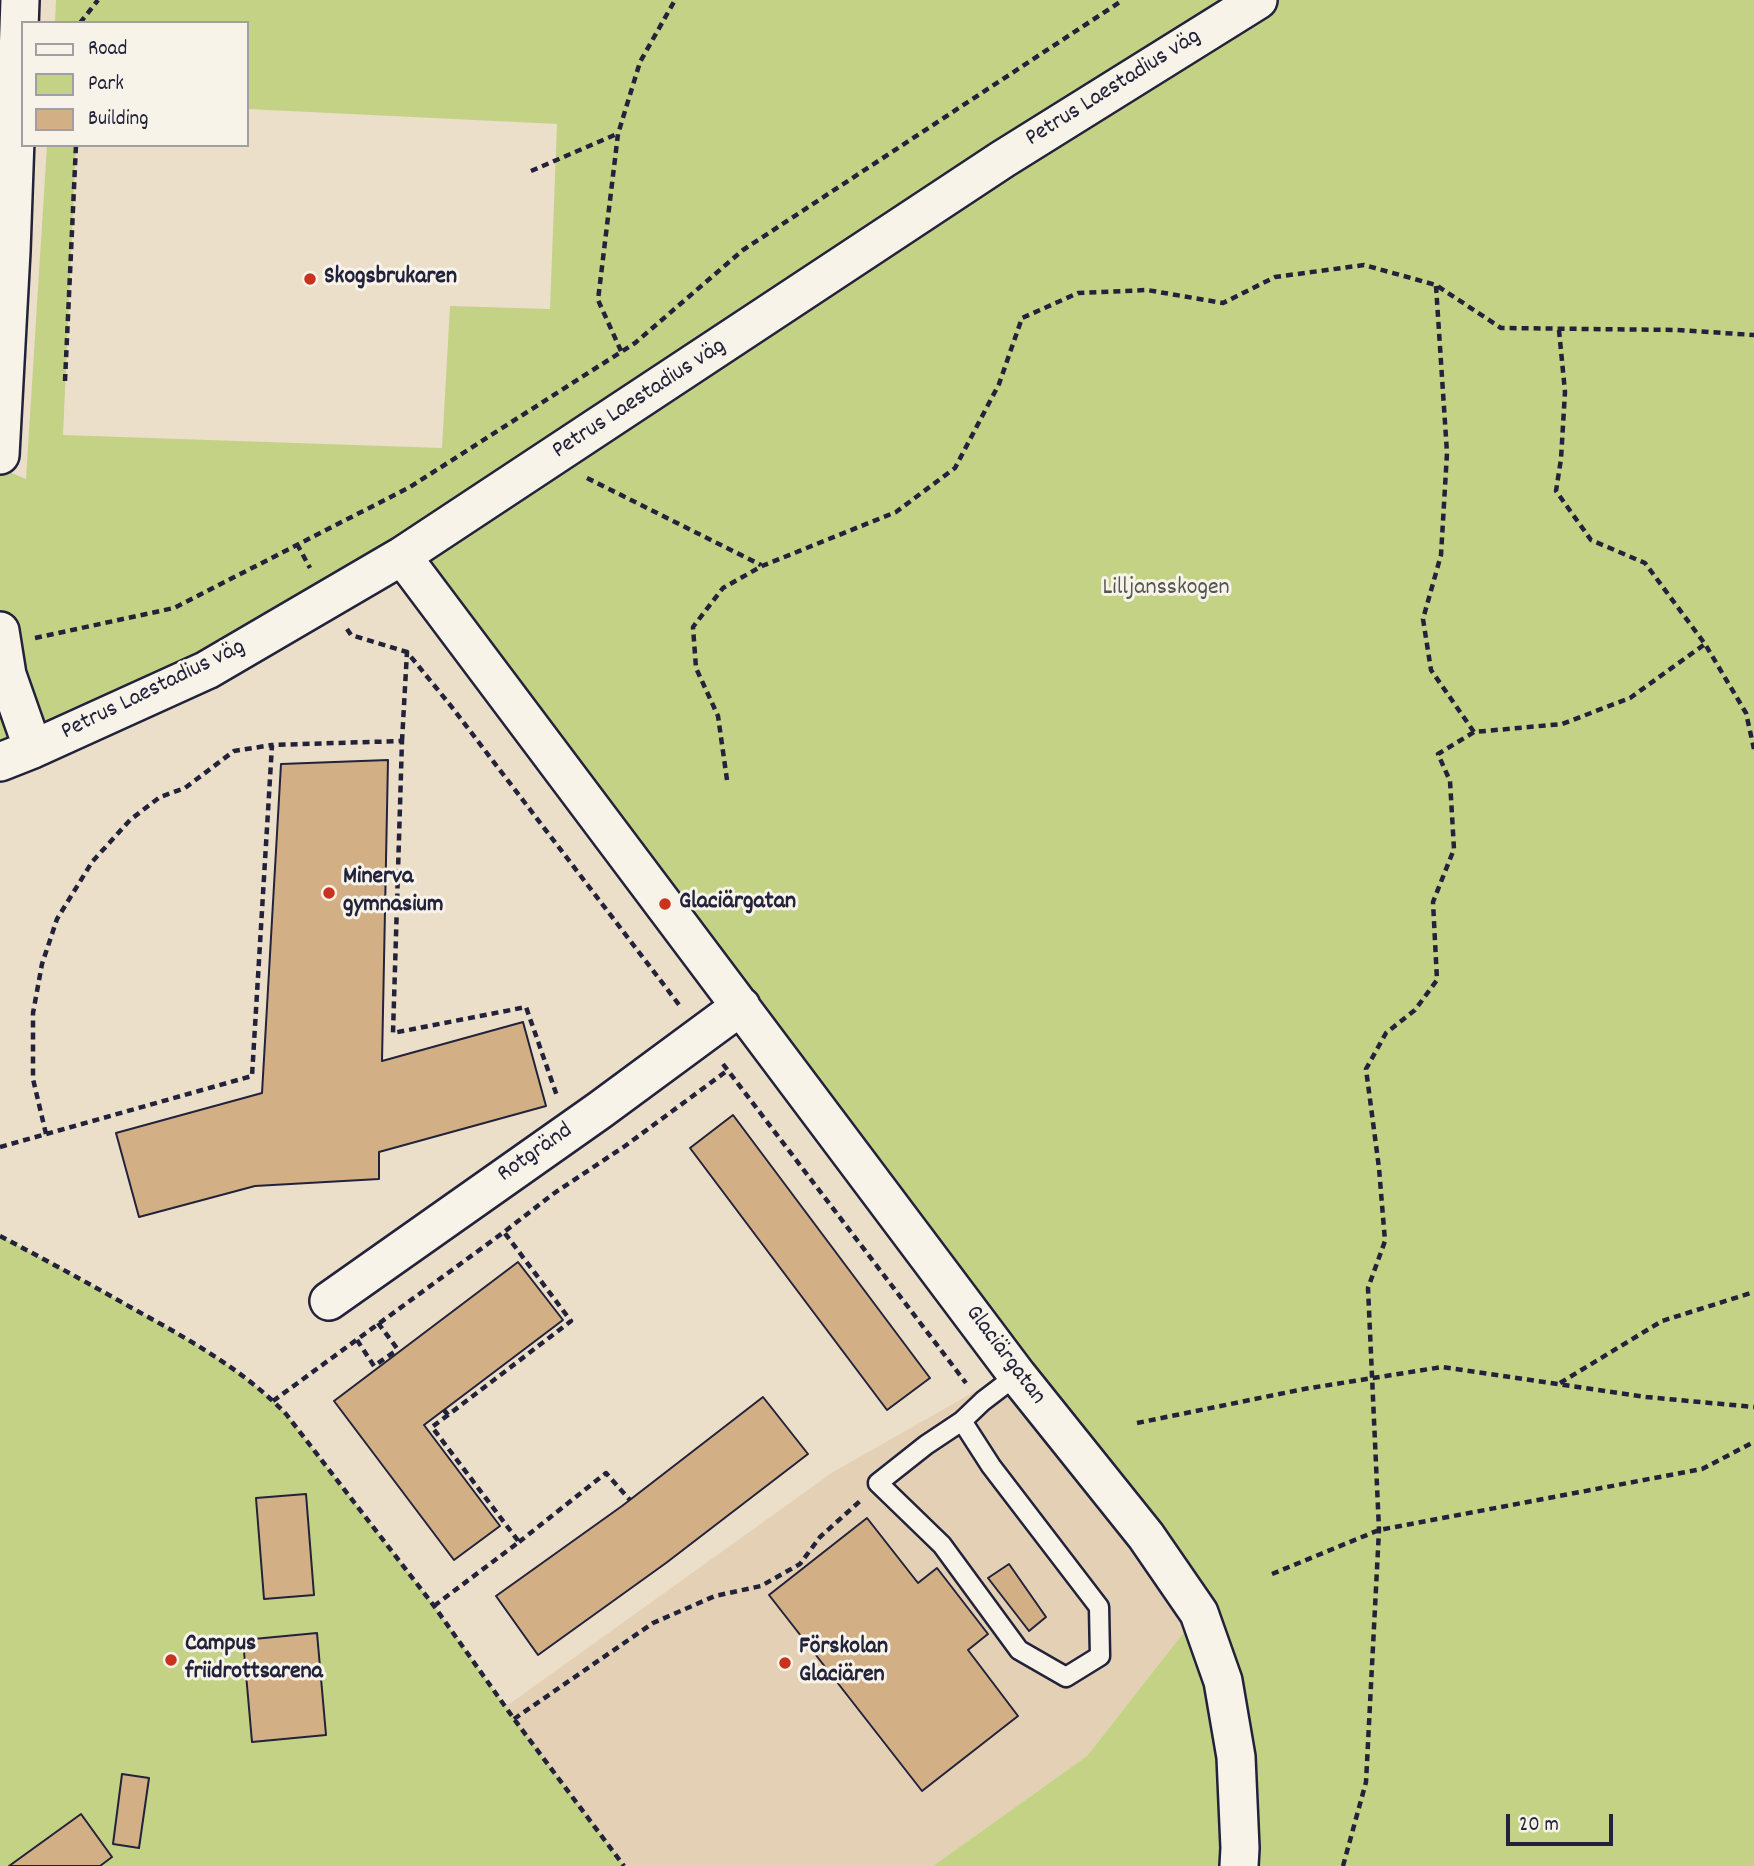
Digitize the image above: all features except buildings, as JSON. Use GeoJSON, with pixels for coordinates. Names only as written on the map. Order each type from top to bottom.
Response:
{"type":"FeatureCollection","features":[{"type":"Feature","properties":{"kind":"street","name":"Petrus Laestadius väg"},"geometry":{"type":"LineString","coordinates":[[17,755],[207,670],[402,556],[1003,159],[1258,0]]}},
{"type":"Feature","properties":{"kind":"street"},"geometry":{"type":"LineString","coordinates":[[0,455],[11,251],[16,4]]}},
{"type":"Feature","properties":{"kind":"street","name":"Glaciärgatan"},"geometry":{"type":"LineString","coordinates":[[402,556],[1017,1375],[1146,1536],[1199,1614],[1223,1681],[1236,1757],[1240,1848],[1238,1866]]}},
{"type":"Feature","properties":{"kind":"street"},"geometry":{"type":"LineString","coordinates":[[1,637],[17,755]]}},
{"type":"Feature","properties":{"kind":"street","name":"Rotgränd"},"geometry":{"type":"LineString","coordinates":[[330,1301],[741,1006]]}},
{"type":"Feature","properties":{"kind":"lane"},"geometry":{"type":"LineString","coordinates":[[962,1421],[990,1466],[1099,1607],[1100,1656],[1066,1677],[1018,1650],[942,1545],[878,1483],[962,1421],[1017,1375]]}},
{"type":"Feature","properties":{"kind":"path"},"geometry":{"type":"LineString","coordinates":[[82,21],[98,0]]}},
{"type":"Feature","properties":{"kind":"path"},"geometry":{"type":"LineString","coordinates":[[621,352],[598,300],[618,134],[640,62],[675,0]]}},
{"type":"Feature","properties":{"kind":"path"},"geometry":{"type":"LineString","coordinates":[[1,637],[56,635],[174,608],[410,487],[635,343],[743,250],[1123,0]]}},
{"type":"Feature","properties":{"kind":"path"},"geometry":{"type":"LineString","coordinates":[[531,171],[618,134]]}},
{"type":"Feature","properties":{"kind":"path"},"geometry":{"type":"LineString","coordinates":[[65,381],[76,147]]}},
{"type":"Feature","properties":{"kind":"path"},"geometry":{"type":"LineString","coordinates":[[727,780],[718,716],[696,668],[693,626],[723,588],[762,566],[896,512],[955,468],[999,384],[1022,318],[1078,293],[1147,290],[1223,303],[1275,277],[1364,265],[1436,285],[1501,328],[1677,330],[1754,335]]}},
{"type":"Feature","properties":{"kind":"path"},"geometry":{"type":"LineString","coordinates":[[1436,285],[1447,453],[1441,555],[1423,619],[1431,670],[1474,732]]}},
{"type":"Feature","properties":{"kind":"path"},"geometry":{"type":"LineString","coordinates":[[1559,330],[1565,392],[1556,491],[1591,540],[1645,563],[1704,644],[1746,713],[1754,749]]}},
{"type":"Feature","properties":{"kind":"path"},"geometry":{"type":"LineString","coordinates":[[551,459],[762,566]]}},
{"type":"Feature","properties":{"kind":"path"},"geometry":{"type":"LineString","coordinates":[[297,544],[351,635],[407,652],[451,706],[983,1401]]}},
{"type":"Feature","properties":{"kind":"path"},"geometry":{"type":"LineString","coordinates":[[1343,1866],[1366,1782],[1379,1530],[1368,1288],[1385,1241],[1380,1168],[1366,1069],[1386,1033],[1415,1010],[1437,980],[1433,902],[1454,849],[1450,781],[1438,754],[1474,732],[1562,724],[1630,698],[1704,644]]}},
{"type":"Feature","properties":{"kind":"path"},"geometry":{"type":"LineString","coordinates":[[407,652],[393,1033],[526,1007],[559,1105],[573,1128]]}},
{"type":"Feature","properties":{"kind":"path"},"geometry":{"type":"LineString","coordinates":[[46,1134],[33,1079],[33,1013],[42,964],[57,919],[92,862],[130,820],[160,797],[185,788],[234,751],[272,744],[402,741]]}},
{"type":"Feature","properties":{"kind":"path"},"geometry":{"type":"LineString","coordinates":[[0,1147],[253,1076],[272,744]]}},
{"type":"Feature","properties":{"kind":"path"},"geometry":{"type":"LineString","coordinates":[[273,1401],[504,1233],[553,1194],[625,1146],[729,1070]]}},
{"type":"Feature","properties":{"kind":"path"},"geometry":{"type":"LineString","coordinates":[[504,1233],[571,1321],[446,1413],[432,1427],[519,1542]]}},
{"type":"Feature","properties":{"kind":"path"},"geometry":{"type":"LineString","coordinates":[[0,1236],[179,1334],[239,1374],[286,1414],[435,1606],[514,1719],[624,1866]]}},
{"type":"Feature","properties":{"kind":"path"},"geometry":{"type":"LineString","coordinates":[[1558,1384],[1662,1321],[1754,1292]]}},
{"type":"Feature","properties":{"kind":"path"},"geometry":{"type":"LineString","coordinates":[[357,1340],[374,1366],[398,1351],[379,1324]]}},
{"type":"Feature","properties":{"kind":"path"},"geometry":{"type":"LineString","coordinates":[[1138,1423],[1304,1389],[1442,1367],[1646,1396],[1754,1407]]}},
{"type":"Feature","properties":{"kind":"path"},"geometry":{"type":"LineString","coordinates":[[1272,1574],[1379,1530],[1702,1469],[1754,1442]]}},
{"type":"Feature","properties":{"kind":"path"},"geometry":{"type":"LineString","coordinates":[[435,1606],[606,1473],[630,1500]]}},
{"type":"Feature","properties":{"kind":"path"},"geometry":{"type":"LineString","coordinates":[[514,1719],[653,1623],[715,1596],[761,1586],[800,1564],[820,1537],[878,1483]]}},
{"type":"Feature","properties":{"kind":"shaded area"},"geometry":{"type":"Polygon","coordinates":[[[1017,1375],[1199,1613],[1087,1756],[933,1866],[624,1866],[505,1707],[833,1472],[974,1392],[1017,1375]]]}},
{"type":"Feature","properties":{"kind":"green space","name":"Lilljansskogen"},"geometry":{"type":"Polygon","coordinates":[[[56,0],[1754,0],[1754,1866],[933,1866],[1087,1756],[1199,1613],[403,556],[0,762],[0,468],[26,479],[47,147],[76,147],[63,435],[442,448],[450,306],[550,309],[557,124],[248,109],[248,21],[55,21],[56,0]]]}},
{"type":"Feature","properties":{"kind":"green space","name":"Campus friidrottsarena"},"geometry":{"type":"Polygon","coordinates":[[[0,1236],[193,1343],[233,1369],[286,1414],[434,1606],[624,1866],[0,1866],[0,1236]]]}},
{"type":"Feature","properties":{"kind":"place","name":"Skogsbrukaren"},"geometry":{"type":"Point","coordinates":[310,279]}},
{"type":"Feature","properties":{"kind":"place","name":"Minerva gymnasium"},"geometry":{"type":"Point","coordinates":[329,893]}},
{"type":"Feature","properties":{"kind":"place","name":"Glaciärgatan"},"geometry":{"type":"Point","coordinates":[665,904]}},
{"type":"Feature","properties":{"kind":"place","name":"Campus friidrottsarena"},"geometry":{"type":"Point","coordinates":[171,1660]}},
{"type":"Feature","properties":{"kind":"place","name":"Förskolan Glaciären"},"geometry":{"type":"Point","coordinates":[785,1663]}}]}
